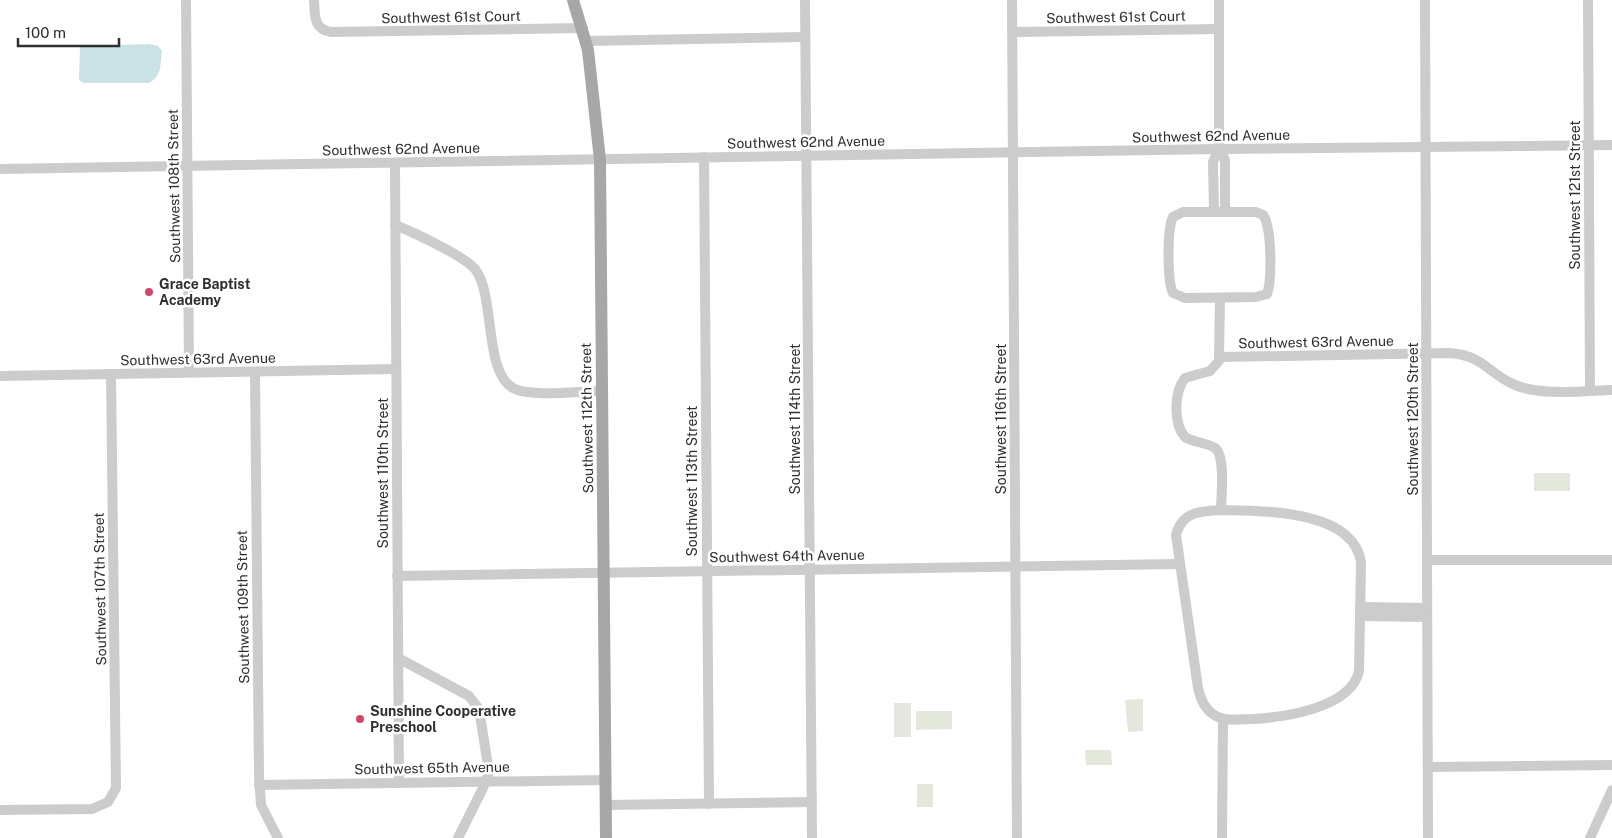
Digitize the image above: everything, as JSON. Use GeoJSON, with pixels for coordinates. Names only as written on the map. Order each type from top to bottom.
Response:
{"type":"FeatureCollection","features":[{"type":"Feature","properties":{"kind":"main road","name":"Southwest 112th Street"},"geometry":{"type":"LineString","coordinates":[[573,0],[584,35],[600,160],[606,838]]}},
{"type":"Feature","properties":{"kind":"street","name":"Southwest 108th Street"},"geometry":{"type":"LineString","coordinates":[[186,0],[189,372]]}},
{"type":"Feature","properties":{"kind":"street","name":"Southwest 61st Court"},"geometry":{"type":"LineString","coordinates":[[314,0],[316,21],[320,28],[331,32],[806,37]]}},
{"type":"Feature","properties":{"kind":"street","name":"Southwest 114th Street"},"geometry":{"type":"LineString","coordinates":[[805,0],[812,838]]}},
{"type":"Feature","properties":{"kind":"street","name":"Southwest 116th Street"},"geometry":{"type":"LineString","coordinates":[[1012,0],[1017,838]]}},
{"type":"Feature","properties":{"kind":"street"},"geometry":{"type":"LineString","coordinates":[[1214,212],[1213,162],[1219,149],[1219,0]]}},
{"type":"Feature","properties":{"kind":"street","name":"Southwest 120th Street"},"geometry":{"type":"LineString","coordinates":[[1425,0],[1428,838]]}},
{"type":"Feature","properties":{"kind":"street","name":"Southwest 121st Street"},"geometry":{"type":"LineString","coordinates":[[1588,0],[1590,390]]}},
{"type":"Feature","properties":{"kind":"street","name":"Southwest 61st Court"},"geometry":{"type":"LineString","coordinates":[[1012,32],[1219,29]]}},
{"type":"Feature","properties":{"kind":"street","name":"Southwest 62nd Avenue"},"geometry":{"type":"LineString","coordinates":[[0,170],[1219,149],[1612,145]]}},
{"type":"Feature","properties":{"kind":"street"},"geometry":{"type":"LineString","coordinates":[[1219,149],[1225,160],[1225,212]]}},
{"type":"Feature","properties":{"kind":"street","name":"Southwest 113th Street"},"geometry":{"type":"LineString","coordinates":[[704,158],[709,804]]}},
{"type":"Feature","properties":{"kind":"street","name":"Southwest 110th Street"},"geometry":{"type":"LineString","coordinates":[[395,163],[399,783]]}},
{"type":"Feature","properties":{"kind":"street"},"geometry":{"type":"LineString","coordinates":[[1183,212],[1214,212],[1256,212],[1266,218],[1269,230],[1270,283],[1266,294],[1256,297],[1186,298],[1173,293],[1170,281],[1170,228],[1174,217],[1183,212]]}},
{"type":"Feature","properties":{"kind":"street"},"geometry":{"type":"LineString","coordinates":[[395,225],[464,260],[476,270],[484,290],[500,373],[509,386],[524,392],[602,390]]}},
{"type":"Feature","properties":{"kind":"street"},"geometry":{"type":"LineString","coordinates":[[1220,298],[1220,357],[1214,368],[1189,376],[1182,382],[1178,391],[1177,410],[1178,427],[1184,438],[1214,447],[1219,452],[1221,465],[1221,510]]}},
{"type":"Feature","properties":{"kind":"street","name":"Southwest 63rd Avenue"},"geometry":{"type":"LineString","coordinates":[[1220,357],[1450,353],[1473,357],[1508,382],[1529,389],[1612,390]]}},
{"type":"Feature","properties":{"kind":"street","name":"Southwest 63rd Avenue"},"geometry":{"type":"LineString","coordinates":[[0,376],[396,369]]}},
{"type":"Feature","properties":{"kind":"street","name":"Southwest 109th Street"},"geometry":{"type":"LineString","coordinates":[[255,372],[259,785],[264,812],[278,838]]}},
{"type":"Feature","properties":{"kind":"street","name":"Southwest 107th Street"},"geometry":{"type":"LineString","coordinates":[[0,810],[86,810],[97,808],[108,802],[114,793],[117,777],[111,374]]}},
{"type":"Feature","properties":{"kind":"street"},"geometry":{"type":"LineString","coordinates":[[1221,510],[1269,511],[1315,520],[1346,534],[1360,554],[1359,671],[1353,684],[1346,691],[1322,705],[1285,716],[1223,719],[1210,713],[1201,699],[1178,564],[1176,535],[1182,520],[1193,513],[1221,510]]}},
{"type":"Feature","properties":{"kind":"street"},"geometry":{"type":"LineString","coordinates":[[1427,560],[1612,560]]}},
{"type":"Feature","properties":{"kind":"street","name":"Southwest 64th Avenue"},"geometry":{"type":"LineString","coordinates":[[397,576],[1178,564]]}},
{"type":"Feature","properties":{"kind":"street"},"geometry":{"type":"LineString","coordinates":[[1360,612],[1427,612]]}},
{"type":"Feature","properties":{"kind":"street"},"geometry":{"type":"LineString","coordinates":[[398,658],[469,696],[477,704],[489,772],[458,838]]}},
{"type":"Feature","properties":{"kind":"street"},"geometry":{"type":"LineString","coordinates":[[1222,838],[1223,719]]}},
{"type":"Feature","properties":{"kind":"street"},"geometry":{"type":"LineString","coordinates":[[1428,767],[1612,766]]}},
{"type":"Feature","properties":{"kind":"street","name":"Southwest 65th Avenue"},"geometry":{"type":"LineString","coordinates":[[259,785],[605,780]]}},
{"type":"Feature","properties":{"kind":"street"},"geometry":{"type":"LineString","coordinates":[[1590,838],[1612,790]]}},
{"type":"Feature","properties":{"kind":"street"},"geometry":{"type":"LineString","coordinates":[[606,805],[812,802]]}},
{"type":"Feature","properties":{"kind":"shaded area"},"geometry":{"type":"Polygon","coordinates":[[[1534,473],[1570,473],[1570,491],[1534,491],[1534,473]]]}},
{"type":"Feature","properties":{"kind":"shaded area"},"geometry":{"type":"Polygon","coordinates":[[[1143,699],[1143,731],[1128,732],[1125,700],[1143,699]]]}},
{"type":"Feature","properties":{"kind":"shaded area"},"geometry":{"type":"Polygon","coordinates":[[[894,703],[911,703],[911,737],[894,737],[894,703]]]}},
{"type":"Feature","properties":{"kind":"shaded area"},"geometry":{"type":"Polygon","coordinates":[[[916,711],[952,711],[952,729],[916,730],[916,711]]]}},
{"type":"Feature","properties":{"kind":"shaded area"},"geometry":{"type":"Polygon","coordinates":[[[1085,750],[1111,750],[1112,765],[1086,765],[1085,750]]]}},
{"type":"Feature","properties":{"kind":"shaded area"},"geometry":{"type":"Polygon","coordinates":[[[917,784],[933,784],[933,807],[917,807],[917,784]]]}},
{"type":"Feature","properties":{"kind":"water"},"geometry":{"type":"Polygon","coordinates":[[[149,44],[158,46],[162,51],[158,73],[149,83],[83,83],[79,80],[80,46],[149,44]]]}},
{"type":"Feature","properties":{"kind":"place","name":"Grace Baptist Academy"},"geometry":{"type":"Point","coordinates":[149,292]}},
{"type":"Feature","properties":{"kind":"place","name":"Sunshine Cooperative Preschool"},"geometry":{"type":"Point","coordinates":[360,719]}}]}
